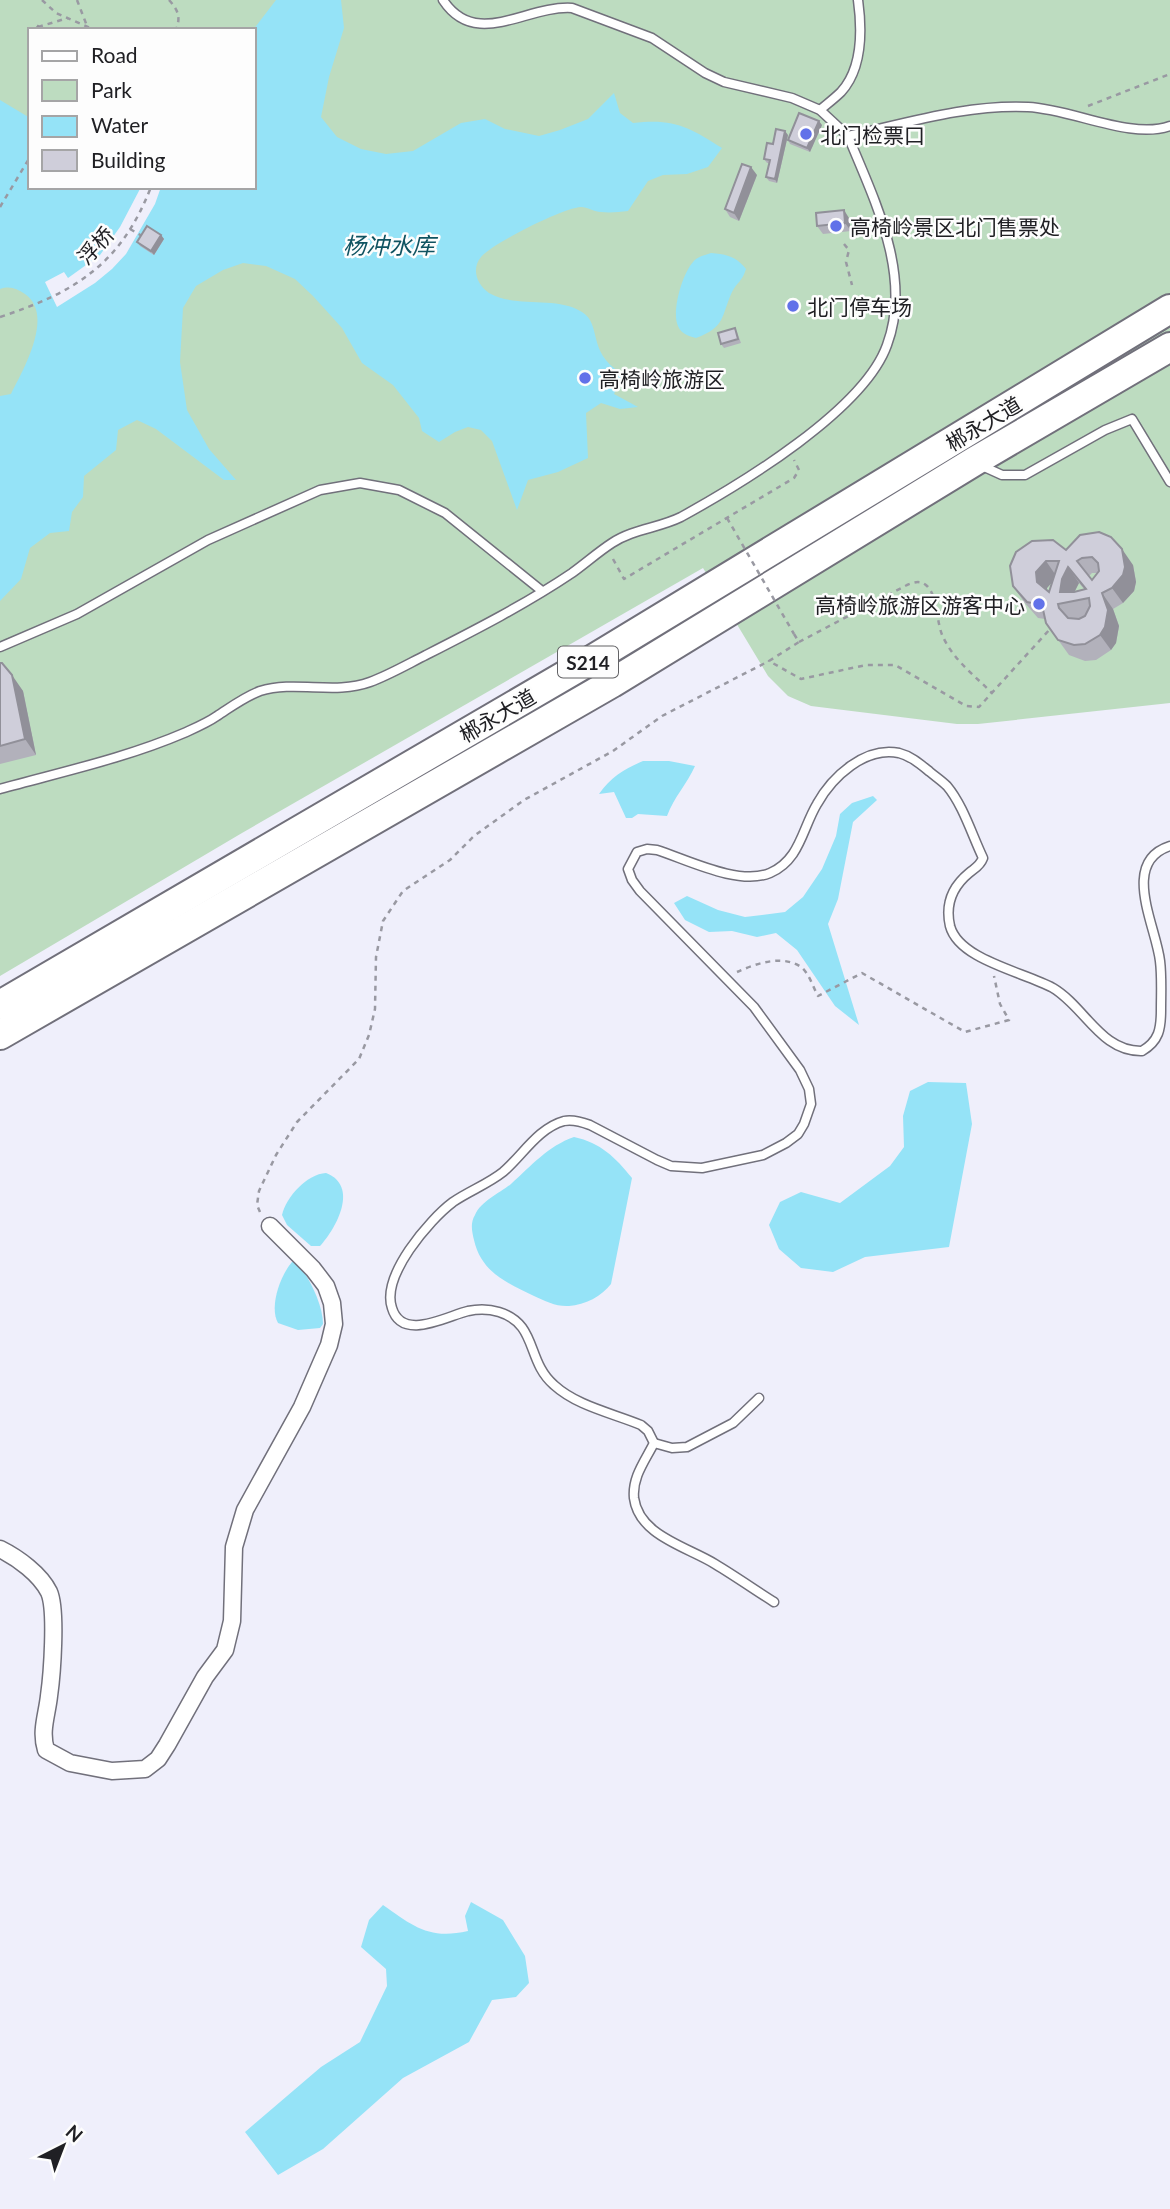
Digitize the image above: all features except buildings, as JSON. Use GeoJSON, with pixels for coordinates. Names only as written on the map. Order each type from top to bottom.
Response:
{"type":"FeatureCollection","features":[{"type":"Feature","properties":{"kind":"highway","name":"郴永大道"},"geometry":{"type":"LineString","coordinates":[[0,1005],[593,659],[1170,309]]}},
{"type":"Feature","properties":{"kind":"highway","name":"郴永大道"},"geometry":{"type":"LineString","coordinates":[[0,1035],[612,683],[975,461],[1170,347]]}},
{"type":"Feature","properties":{"kind":"street"},"geometry":{"type":"LineString","coordinates":[[0,1549],[14,1556],[42,1581],[52,1604],[50,1695],[42,1737],[46,1750],[70,1763],[112,1771],[145,1769],[158,1759],[205,1677],[225,1650],[232,1621],[234,1547],[245,1510],[302,1407],[329,1345],[334,1324],[332,1303],[326,1286],[270,1226]]}},
{"type":"Feature","properties":{"kind":"lane"},"geometry":{"type":"LineString","coordinates":[[0,789],[152,745],[214,718],[256,693],[277,687],[341,689],[370,682],[458,639],[542,592],[632,532],[678,519],[763,467],[839,412],[876,368],[888,345],[893,318],[895,286],[890,250],[874,199],[848,136],[820,110],[792,99],[724,82],[705,73],[652,38],[572,8],[549,9],[495,24],[478,25],[461,19],[443,0]]}},
{"type":"Feature","properties":{"kind":"lane"},"geometry":{"type":"LineString","coordinates":[[820,110],[844,90],[856,65],[860,42],[858,0]]}},
{"type":"Feature","properties":{"kind":"lane"},"geometry":{"type":"LineString","coordinates":[[848,136],[930,117],[992,108],[1028,107],[1070,113],[1147,131],[1170,126]]}},
{"type":"Feature","properties":{"kind":"lane"},"geometry":{"type":"LineString","coordinates":[[975,461],[1002,475],[1025,475],[1105,430],[1132,419],[1170,482]]}},
{"type":"Feature","properties":{"kind":"lane"},"geometry":{"type":"LineString","coordinates":[[0,647],[77,614],[208,540],[320,490],[360,483],[399,490],[445,513],[542,592]]}},
{"type":"Feature","properties":{"kind":"lane"},"geometry":{"type":"LineString","coordinates":[[759,1398],[733,1423],[687,1447],[672,1448],[654,1443],[641,1425],[567,1396],[551,1383],[539,1366],[523,1325],[509,1315],[489,1309],[467,1311],[425,1325],[410,1325],[398,1319],[392,1309],[392,1281],[401,1261],[451,1203],[503,1171],[535,1140],[565,1121],[579,1121],[590,1125],[657,1160],[684,1167],[719,1166],[763,1155],[786,1143],[804,1124],[811,1104],[809,1089],[800,1070],[761,1015],[726,976],[640,891],[628,869],[631,860],[638,852],[657,850],[732,875],[749,878],[769,873],[789,860],[796,851],[817,803],[830,786],[865,757],[884,752],[899,753],[915,760],[947,786],[983,858],[981,864],[956,885],[950,897],[948,914],[951,930],[959,942],[971,954],[1056,990],[1076,1007],[1094,1028],[1119,1047],[1131,1052],[1142,1051],[1151,1046],[1161,1027],[1160,961],[1143,878],[1150,859],[1170,846]]}},
{"type":"Feature","properties":{"kind":"lane"},"geometry":{"type":"LineString","coordinates":[[654,1443],[636,1479],[634,1499],[642,1519],[676,1545],[712,1562],[774,1602]]}},
{"type":"Feature","properties":{"kind":"path"},"geometry":{"type":"LineString","coordinates":[[42,0],[56,13],[91,28]]}},
{"type":"Feature","properties":{"kind":"path"},"geometry":{"type":"LineString","coordinates":[[77,0],[87,26]]}},
{"type":"Feature","properties":{"kind":"path"},"geometry":{"type":"LineString","coordinates":[[169,0],[177,9],[180,21],[177,28]]}},
{"type":"Feature","properties":{"kind":"path"},"geometry":{"type":"LineString","coordinates":[[38,27],[68,18]]}},
{"type":"Feature","properties":{"kind":"path"},"geometry":{"type":"LineString","coordinates":[[1070,113],[1170,74]]}},
{"type":"Feature","properties":{"kind":"path"},"geometry":{"type":"LineString","coordinates":[[0,207],[28,160]]}},
{"type":"Feature","properties":{"kind":"path","name":"浮桥"},"geometry":{"type":"LineString","coordinates":[[0,317],[39,303],[82,281],[105,262],[130,229],[150,189]]}},
{"type":"Feature","properties":{"kind":"path"},"geometry":{"type":"LineString","coordinates":[[130,229],[145,238]]}},
{"type":"Feature","properties":{"kind":"path"},"geometry":{"type":"LineString","coordinates":[[844,244],[849,250],[845,262],[852,285]]}},
{"type":"Feature","properties":{"kind":"path"},"geometry":{"type":"LineString","coordinates":[[606,547],[624,579],[794,478],[799,470],[787,449]]}},
{"type":"Feature","properties":{"kind":"path"},"geometry":{"type":"LineString","coordinates":[[727,518],[799,642]]}},
{"type":"Feature","properties":{"kind":"path"},"geometry":{"type":"LineString","coordinates":[[270,1226],[257,1205],[265,1175],[297,1122],[359,1059],[369,1035],[374,1009],[376,957],[383,921],[403,891],[450,860],[474,836],[524,800],[613,751],[662,716],[769,661],[906,585],[923,583],[932,592],[940,631],[946,643],[959,661],[994,692]]}},
{"type":"Feature","properties":{"kind":"path"},"geometry":{"type":"LineString","coordinates":[[769,661],[801,679],[866,665],[895,665],[966,706],[979,707],[1053,625]]}},
{"type":"Feature","properties":{"kind":"path"},"geometry":{"type":"LineString","coordinates":[[726,976],[758,963],[789,962],[807,974],[818,996],[862,973],[965,1032],[1009,1020],[1000,1004],[992,962]]}},
{"type":"Feature","properties":{"kind":"green space","name":"高椅岭旅游区"},"geometry":{"type":"Polygon","coordinates":[[[0,0],[1170,0],[1170,703],[978,724],[957,724],[811,706],[788,696],[768,676],[703,568],[242,833],[0,976],[0,0]]]}},
{"type":"Feature","properties":{"kind":"water","name":"杨冲水库"},"geometry":{"type":"Polygon","coordinates":[[[276,0],[341,0],[344,28],[329,77],[321,117],[337,137],[361,149],[386,154],[413,151],[461,123],[485,119],[505,129],[539,136],[588,119],[614,93],[620,113],[633,123],[670,123],[700,135],[722,148],[708,167],[687,174],[663,175],[648,181],[628,211],[601,212],[581,207],[559,213],[499,243],[481,257],[476,267],[481,286],[500,298],[560,304],[582,312],[592,324],[603,356],[610,364],[624,374],[656,379],[624,381],[618,385],[614,394],[638,407],[620,409],[601,403],[586,413],[588,458],[558,472],[528,480],[517,510],[492,441],[481,430],[468,427],[439,442],[422,431],[419,418],[393,385],[362,363],[342,328],[295,279],[266,266],[243,263],[223,270],[196,286],[183,308],[180,362],[187,410],[209,449],[236,480],[224,480],[156,429],[137,420],[118,430],[116,450],[84,476],[83,497],[72,512],[69,531],[50,533],[30,548],[21,579],[0,601],[0,396],[11,394],[29,357],[37,329],[37,315],[34,303],[25,294],[13,288],[0,289],[0,100],[28,117],[28,189],[256,189],[255,28],[276,0]]]}},
{"type":"Feature","properties":{"kind":"water"},"geometry":{"type":"Polygon","coordinates":[[[711,253],[731,257],[746,269],[732,292],[718,325],[696,338],[679,329],[676,320],[677,301],[691,264],[711,253]]]}},
{"type":"Feature","properties":{"kind":"water"},"geometry":{"type":"Polygon","coordinates":[[[643,761],[669,761],[695,766],[667,816],[638,814],[626,818],[614,792],[599,794],[618,774],[643,761]]]}},
{"type":"Feature","properties":{"kind":"water"},"geometry":{"type":"Polygon","coordinates":[[[873,796],[877,800],[853,822],[838,899],[828,924],[859,1025],[835,1006],[797,950],[776,933],[757,937],[732,931],[709,932],[685,920],[674,903],[687,896],[718,910],[745,917],[785,912],[803,897],[822,869],[836,836],[840,814],[852,803],[873,796]]]}},
{"type":"Feature","properties":{"kind":"water"},"geometry":{"type":"Polygon","coordinates":[[[928,1082],[966,1083],[972,1124],[949,1247],[865,1257],[833,1272],[801,1268],[779,1249],[769,1225],[780,1202],[801,1192],[840,1203],[890,1166],[904,1147],[903,1116],[910,1091],[928,1082]]]}},
{"type":"Feature","properties":{"kind":"water"},"geometry":{"type":"Polygon","coordinates":[[[574,1137],[607,1152],[632,1178],[611,1284],[593,1299],[565,1306],[538,1298],[496,1275],[477,1251],[472,1224],[473,1218],[486,1201],[511,1184],[548,1151],[574,1137]]]}},
{"type":"Feature","properties":{"kind":"water"},"geometry":{"type":"Polygon","coordinates":[[[326,1173],[336,1179],[341,1187],[342,1207],[333,1228],[320,1246],[311,1246],[287,1225],[282,1215],[298,1188],[312,1177],[326,1173]]]}},
{"type":"Feature","properties":{"kind":"water"},"geometry":{"type":"Polygon","coordinates":[[[292,1262],[297,1262],[315,1291],[321,1308],[323,1324],[320,1328],[298,1330],[278,1323],[275,1300],[283,1275],[292,1262]]]}},
{"type":"Feature","properties":{"kind":"water"},"geometry":{"type":"Polygon","coordinates":[[[471,1902],[503,1920],[525,1956],[529,1983],[516,1997],[492,2000],[469,2042],[403,2078],[323,2149],[278,2175],[245,2132],[321,2067],[360,2042],[387,1986],[386,1969],[361,1947],[369,1920],[383,1905],[422,1929],[442,1934],[468,1931],[465,1916],[471,1902]]]}},
{"type":"Feature","properties":{"kind":"pier"},"geometry":{"type":"Polygon","coordinates":[[[140,189],[160,189],[155,204],[126,254],[95,283],[57,307],[45,282],[64,272],[68,278],[100,255],[120,227],[140,189]]]}},
{"type":"Feature","properties":{"kind":"place","name":"北门检票口"},"geometry":{"type":"Point","coordinates":[806,134]}},
{"type":"Feature","properties":{"kind":"place","name":"高椅岭景区北门售票处"},"geometry":{"type":"Point","coordinates":[836,226]}},
{"type":"Feature","properties":{"kind":"place","name":"北门停车场"},"geometry":{"type":"Point","coordinates":[793,306]}},
{"type":"Feature","properties":{"kind":"place","name":"高椅岭旅游区"},"geometry":{"type":"Point","coordinates":[585,378]}},
{"type":"Feature","properties":{"kind":"place","name":"高椅岭旅游区游客中心"},"geometry":{"type":"Point","coordinates":[1039,604]}}]}
